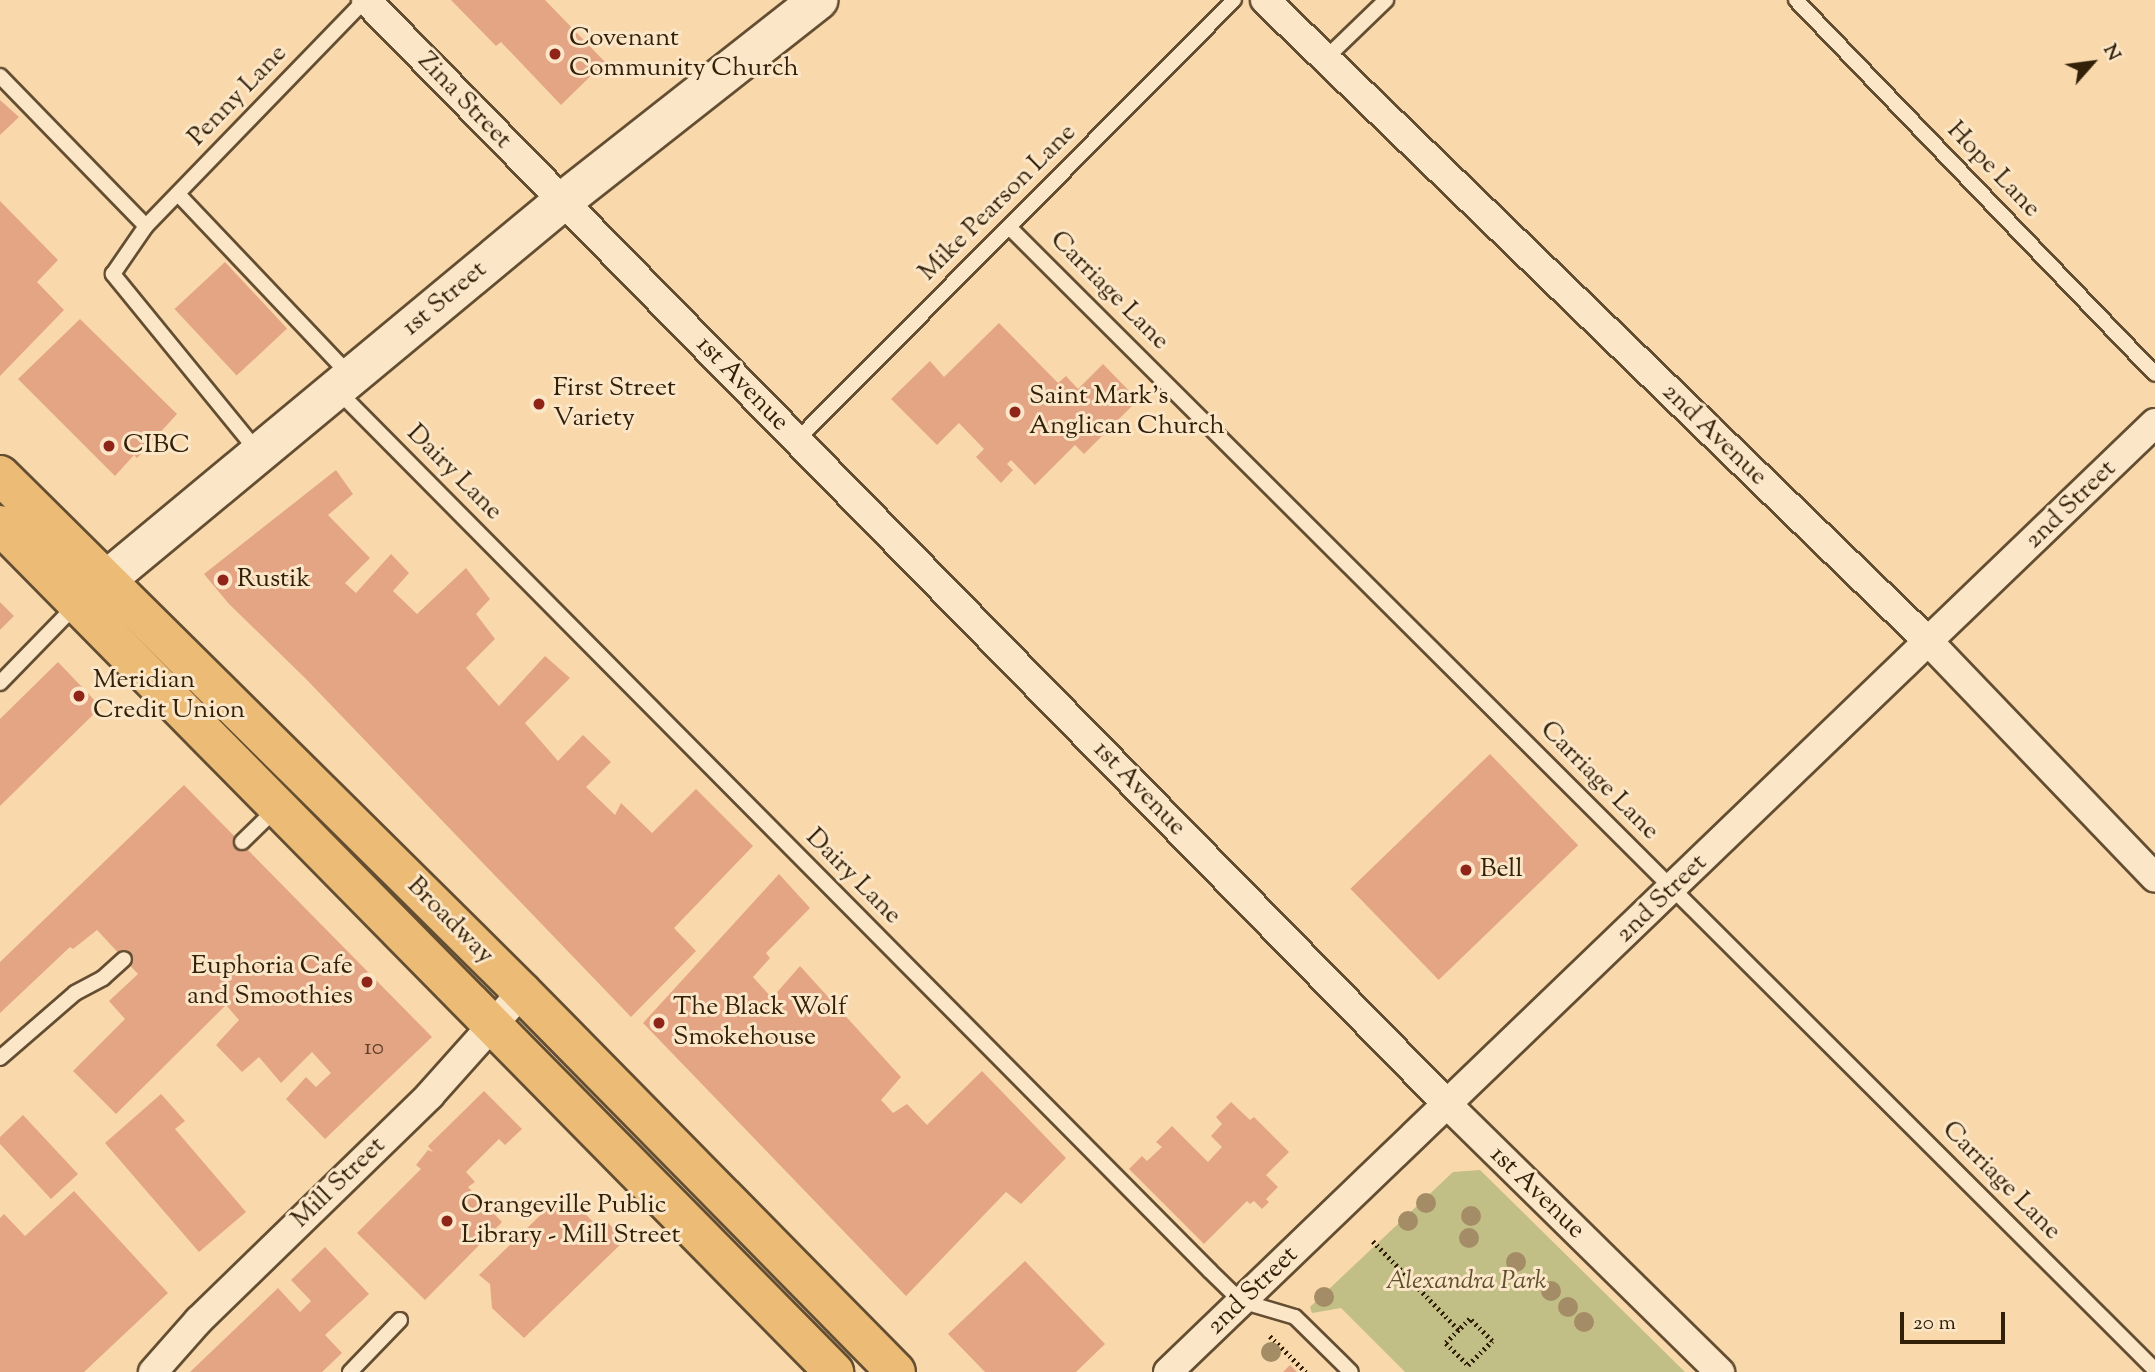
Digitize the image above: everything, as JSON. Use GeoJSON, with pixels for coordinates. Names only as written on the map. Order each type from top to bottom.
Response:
{"type":"FeatureCollection","features":[{"type":"Feature","properties":{"kind":"main road","name":"1st Street"},"geometry":{"type":"LineString","coordinates":[[76,605],[563,201],[818,0]]}},
{"type":"Feature","properties":{"kind":"main road","name":"Broadway"},"geometry":{"type":"LineString","coordinates":[[0,475],[522,992],[896,1372]]}},
{"type":"Feature","properties":{"kind":"main road","name":"Broadway"},"geometry":{"type":"LineString","coordinates":[[0,525],[834,1372]]}},
{"type":"Feature","properties":{"kind":"street","name":"Zina Street"},"geometry":{"type":"LineString","coordinates":[[365,0],[563,201]]}},
{"type":"Feature","properties":{"kind":"street","name":"2nd Avenue"},"geometry":{"type":"LineString","coordinates":[[1265,0],[1930,643],[2155,878]]}},
{"type":"Feature","properties":{"kind":"street","name":"1st Avenue"},"geometry":{"type":"LineString","coordinates":[[563,201],[1447,1104],[1720,1372]]}},
{"type":"Feature","properties":{"kind":"street","name":"2nd Street"},"geometry":{"type":"LineString","coordinates":[[1168,1372],[2155,424]]}},
{"type":"Feature","properties":{"kind":"street","name":"Mill Street"},"geometry":{"type":"LineString","coordinates":[[153,1372],[199,1320],[430,1095],[522,992]]}},
{"type":"Feature","properties":{"kind":"lane","name":"Penny Lane"},"geometry":{"type":"LineString","coordinates":[[259,453],[113,274],[146,226],[365,0]]}},
{"type":"Feature","properties":{"kind":"lane","name":"Mike Pearson Lane"},"geometry":{"type":"LineString","coordinates":[[797,440],[1234,0]]}},
{"type":"Feature","properties":{"kind":"lane"},"geometry":{"type":"LineString","coordinates":[[1325,59],[1386,0]]}},
{"type":"Feature","properties":{"kind":"lane","name":"Hope Lane"},"geometry":{"type":"LineString","coordinates":[[1796,0],[2155,374]]}},
{"type":"Feature","properties":{"kind":"lane"},"geometry":{"type":"LineString","coordinates":[[0,76],[146,226]]}},
{"type":"Feature","properties":{"kind":"lane","name":"Dairy Lane"},"geometry":{"type":"LineString","coordinates":[[178,194],[344,382],[1241,1301],[1295,1317],[1352,1372]]}},
{"type":"Feature","properties":{"kind":"lane","name":"Carriage Lane"},"geometry":{"type":"LineString","coordinates":[[1009,227],[2155,1370]]}},
{"type":"Feature","properties":{"kind":"lane"},"geometry":{"type":"LineString","coordinates":[[0,684],[76,605]]}},
{"type":"Feature","properties":{"kind":"lane"},"geometry":{"type":"LineString","coordinates":[[242,842],[279,807]]}},
{"type":"Feature","properties":{"kind":"lane"},"geometry":{"type":"LineString","coordinates":[[0,1058],[75,993],[103,978],[124,960]]}},
{"type":"Feature","properties":{"kind":"lane"},"geometry":{"type":"LineString","coordinates":[[350,1372],[400,1320]]}},
{"type":"Feature","properties":{"kind":"path"},"geometry":{"type":"LineString","coordinates":[[1373,1241],[1459,1330]]}},
{"type":"Feature","properties":{"kind":"path"},"geometry":{"type":"LineString","coordinates":[[1470,1319],[1492,1341],[1468,1365],[1446,1343],[1459,1330],[1470,1319]]}},
{"type":"Feature","properties":{"kind":"path"},"geometry":{"type":"LineString","coordinates":[[1265,1330],[1306,1372]]}},
{"type":"Feature","properties":{"kind":"green space","name":"Alexandra Park"},"geometry":{"type":"Polygon","coordinates":[[[1480,1170],[1685,1372],[1405,1372],[1341,1308],[1312,1313],[1310,1307],[1453,1172],[1480,1170]]]}},
{"type":"Feature","properties":{"kind":"building","name":"Covenant Community Church"},"geometry":{"type":"Polygon","coordinates":[[[451,0],[545,0],[605,62],[561,105],[501,42],[496,46],[451,0]]]}},
{"type":"Feature","properties":{"kind":"building"},"geometry":{"type":"Polygon","coordinates":[[[0,100],[19,117],[0,135],[0,100]]]}},
{"type":"Feature","properties":{"kind":"building"},"geometry":{"type":"Polygon","coordinates":[[[0,201],[58,260],[37,282],[64,310],[0,376],[0,201]]]}},
{"type":"Feature","properties":{"kind":"building"},"geometry":{"type":"Polygon","coordinates":[[[225,262],[287,329],[237,376],[175,309],[225,262]]]}},
{"type":"Feature","properties":{"kind":"building"},"geometry":{"type":"Polygon","coordinates":[[[80,319],[177,414],[137,458],[134,455],[115,476],[18,379],[80,319]]]}},
{"type":"Feature","properties":{"kind":"building","name":"Saint Mark's Anglican Church"},"geometry":{"type":"Polygon","coordinates":[[[999,323],[1058,383],[1066,376],[1078,389],[1103,364],[1138,400],[1084,454],[1075,445],[1035,485],[1011,460],[1007,464],[1013,470],[1001,483],[976,457],[984,449],[959,423],[937,445],[891,399],[930,361],[944,377],[999,323]]]}},
{"type":"Feature","properties":{"kind":"building"},"geometry":{"type":"Polygon","coordinates":[[[336,470],[353,494],[328,515],[370,558],[345,583],[356,593],[391,554],[409,573],[393,591],[417,614],[466,568],[490,599],[476,614],[495,639],[466,668],[499,706],[545,656],[570,678],[525,723],[558,761],[583,735],[611,762],[586,787],[615,815],[621,803],[652,833],[696,789],[753,846],[674,928],[696,951],[631,1017],[305,678],[229,604],[204,574],[336,470]]]}},
{"type":"Feature","properties":{"kind":"building"},"geometry":{"type":"Polygon","coordinates":[[[0,602],[14,616],[0,630],[0,602]]]}},
{"type":"Feature","properties":{"kind":"building"},"geometry":{"type":"Polygon","coordinates":[[[58,662],[101,707],[0,806],[0,719],[58,662]]]}},
{"type":"Feature","properties":{"kind":"building","name":"Bell"},"geometry":{"type":"Polygon","coordinates":[[[1490,754],[1578,845],[1439,980],[1350,889],[1490,754]]]}},
{"type":"Feature","properties":{"kind":"building"},"geometry":{"type":"Polygon","coordinates":[[[184,785],[432,1037],[325,1139],[286,1099],[306,1077],[316,1087],[331,1073],[312,1052],[281,1083],[259,1057],[242,1072],[216,1045],[239,1020],[226,1005],[116,1114],[73,1071],[125,1019],[109,1001],[138,974],[97,930],[73,949],[70,947],[0,1013],[0,962],[184,785]]]}},
{"type":"Feature","properties":{"kind":"building"},"geometry":{"type":"Polygon","coordinates":[[[779,874],[810,908],[766,953],[770,958],[753,977],[772,998],[800,966],[901,1077],[881,1100],[893,1113],[907,1104],[927,1125],[982,1071],[1066,1158],[1021,1204],[1006,1192],[906,1296],[643,1023],[779,874]]]}},
{"type":"Feature","properties":{"kind":"building"},"geometry":{"type":"Polygon","coordinates":[[[484,1091],[522,1129],[505,1145],[499,1139],[466,1172],[475,1182],[468,1187],[502,1222],[425,1300],[357,1233],[421,1169],[416,1165],[428,1150],[433,1152],[428,1146],[484,1091]]]}},
{"type":"Feature","properties":{"kind":"building"},"geometry":{"type":"Polygon","coordinates":[[[161,1094],[185,1121],[175,1129],[246,1212],[199,1252],[105,1143],[161,1094]]]}},
{"type":"Feature","properties":{"kind":"building"},"geometry":{"type":"Polygon","coordinates":[[[1231,1102],[1250,1120],[1254,1117],[1289,1152],[1266,1175],[1278,1187],[1266,1199],[1269,1202],[1262,1209],[1254,1201],[1250,1204],[1247,1201],[1204,1244],[1129,1169],[1142,1156],[1147,1161],[1162,1147],[1156,1142],[1172,1126],[1208,1162],[1222,1147],[1211,1136],[1222,1124],[1216,1117],[1231,1102]]]}},
{"type":"Feature","properties":{"kind":"building"},"geometry":{"type":"Polygon","coordinates":[[[23,1115],[78,1174],[51,1199],[0,1144],[0,1137],[23,1115]]]}},
{"type":"Feature","properties":{"kind":"building"},"geometry":{"type":"Polygon","coordinates":[[[74,1191],[168,1293],[84,1372],[0,1372],[0,1218],[4,1214],[25,1236],[74,1191]]]}},
{"type":"Feature","properties":{"kind":"building"},"geometry":{"type":"Polygon","coordinates":[[[564,1192],[600,1229],[606,1221],[625,1240],[524,1338],[492,1308],[490,1284],[479,1275],[564,1192]]]}},
{"type":"Feature","properties":{"kind":"building"},"geometry":{"type":"Polygon","coordinates":[[[325,1247],[369,1294],[325,1335],[342,1353],[322,1372],[190,1372],[278,1288],[300,1312],[311,1301],[291,1280],[325,1247]]]}},
{"type":"Feature","properties":{"kind":"building"},"geometry":{"type":"Polygon","coordinates":[[[1025,1261],[1105,1344],[1076,1372],[985,1372],[948,1334],[1025,1261]]]}},
{"type":"Feature","properties":{"kind":"building"},"geometry":{"type":"Polygon","coordinates":[[[1290,1365],[1297,1372],[1283,1372],[1290,1365]]]}},
{"type":"Feature","properties":{"kind":"place","name":"Covenant Community Church"},"geometry":{"type":"Point","coordinates":[555,54]}},
{"type":"Feature","properties":{"kind":"place","name":"First Street Variety"},"geometry":{"type":"Point","coordinates":[539,404]}},
{"type":"Feature","properties":{"kind":"place","name":"Saint Mark's Anglican Church"},"geometry":{"type":"Point","coordinates":[1015,412]}},
{"type":"Feature","properties":{"kind":"place","name":"CIBC"},"geometry":{"type":"Point","coordinates":[109,446]}},
{"type":"Feature","properties":{"kind":"place","name":"Rustik"},"geometry":{"type":"Point","coordinates":[223,580]}},
{"type":"Feature","properties":{"kind":"place","name":"Meridian Credit Union"},"geometry":{"type":"Point","coordinates":[79,696]}},
{"type":"Feature","properties":{"kind":"place","name":"Bell"},"geometry":{"type":"Point","coordinates":[1466,870]}},
{"type":"Feature","properties":{"kind":"place","name":"Euphoria Cafe and Smoothies"},"geometry":{"type":"Point","coordinates":[367,982]}},
{"type":"Feature","properties":{"kind":"place","name":"The Black Wolf Smokehouse"},"geometry":{"type":"Point","coordinates":[659,1023]}},
{"type":"Feature","properties":{"kind":"place","name":"Orangeville Public Library - Mill Street"},"geometry":{"type":"Point","coordinates":[447,1221]}}]}
